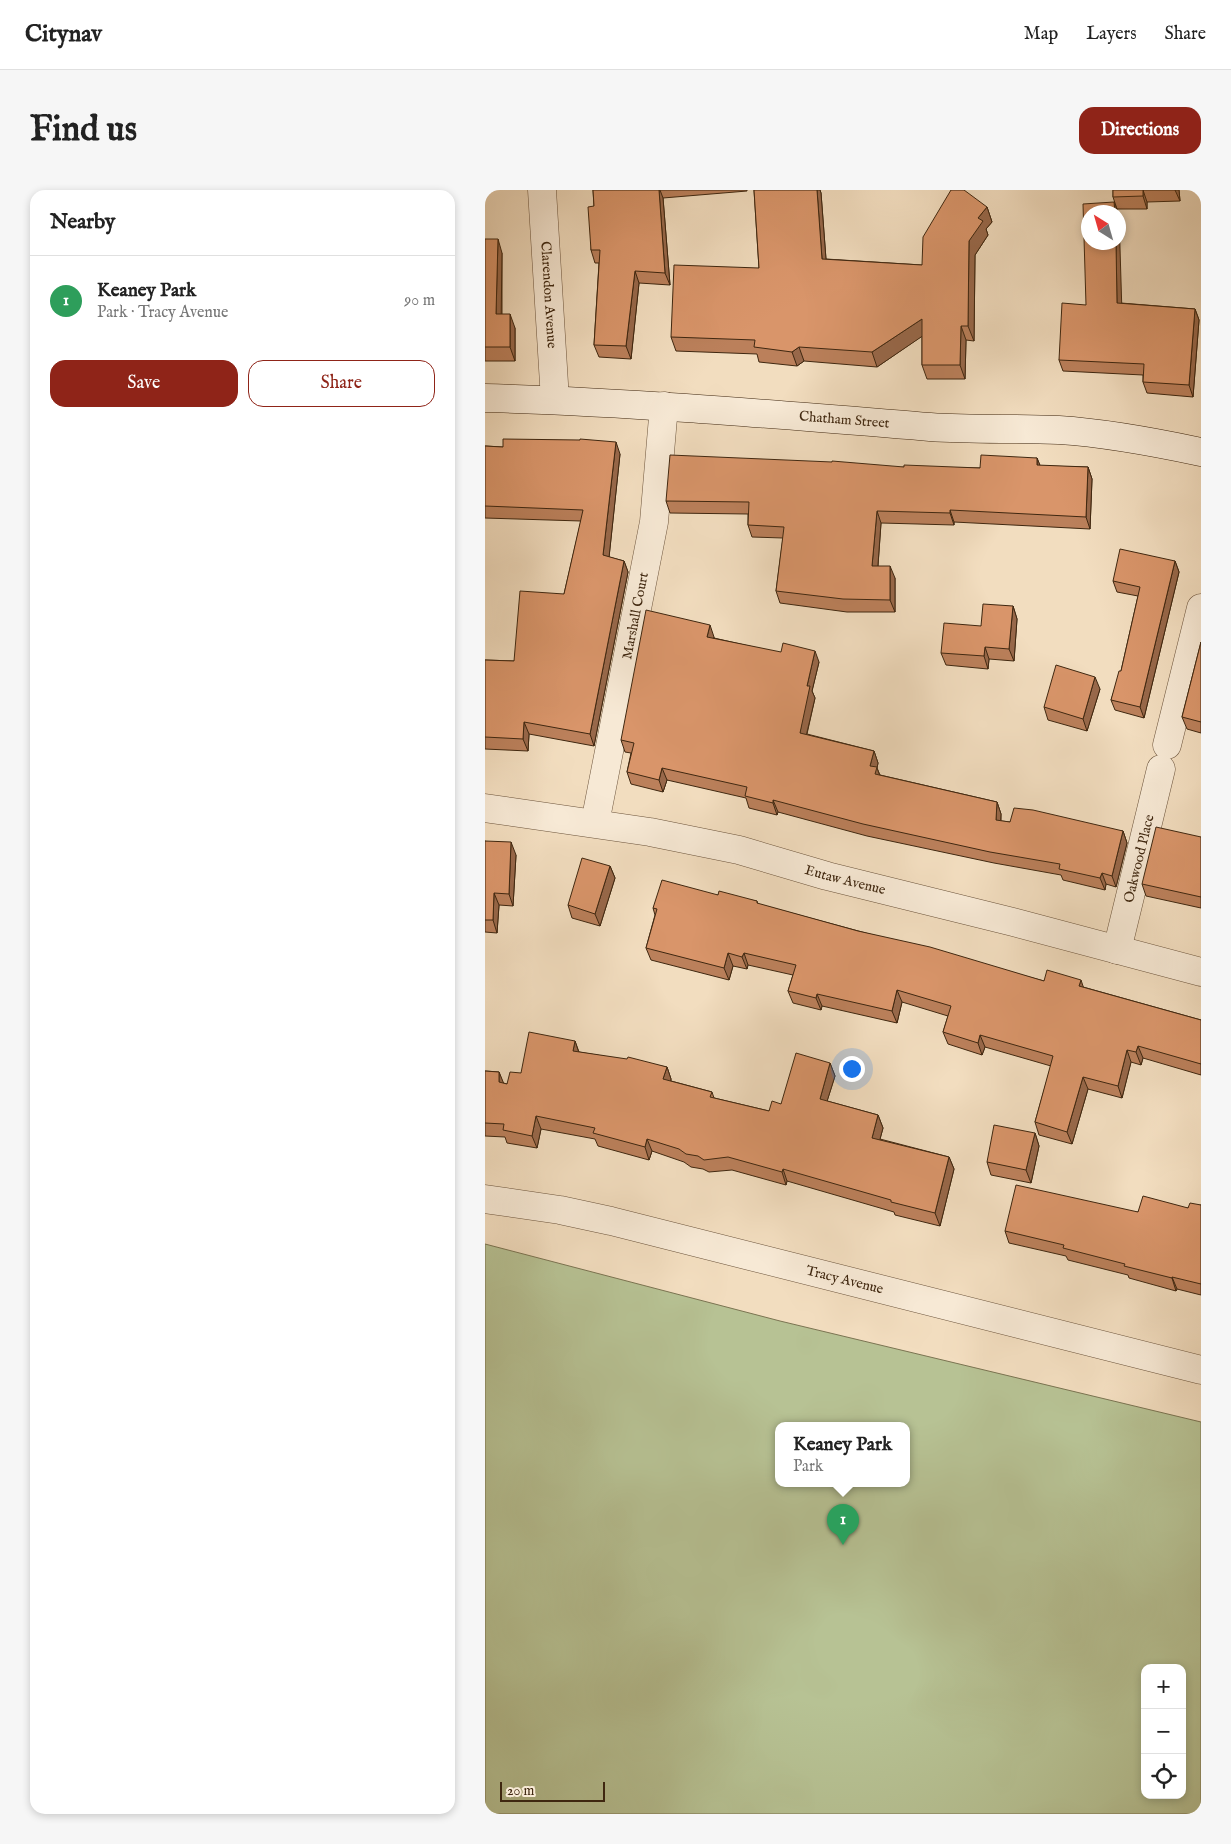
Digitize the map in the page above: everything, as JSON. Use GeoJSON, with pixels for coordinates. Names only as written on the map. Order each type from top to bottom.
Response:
{"type":"FeatureCollection","features":[{"type":"Feature","properties":{"kind":"street","name":"Clarendon Avenue"},"geometry":{"type":"LineString","coordinates":[[542,190],[555,400]]}},
{"type":"Feature","properties":{"kind":"street","name":"Chatham Street"},"geometry":{"type":"LineString","coordinates":[[485,398],[664,406],[946,428],[1060,430],[1152,442],[1201,452]]}},
{"type":"Feature","properties":{"kind":"street","name":"Marshall Court"},"geometry":{"type":"LineString","coordinates":[[595,823],[655,522],[664,406]]}},
{"type":"Feature","properties":{"kind":"street","name":"Oakwood Place"},"geometry":{"type":"LineString","coordinates":[[1117,950],[1201,608]]}},
{"type":"Feature","properties":{"kind":"street","name":"Eutaw Avenue"},"geometry":{"type":"LineString","coordinates":[[485,808],[650,832],[739,850],[827,876],[1201,972]]}},
{"type":"Feature","properties":{"kind":"street","name":"Tracy Avenue"},"geometry":{"type":"LineString","coordinates":[[485,1199],[560,1210],[611,1222],[1201,1370]]}},
{"type":"Feature","properties":{"kind":"green space"},"geometry":{"type":"Polygon","coordinates":[[[485,1244],[780,1321],[1201,1422],[1201,1814],[485,1814],[485,1244]]]}},
{"type":"Feature","properties":{"kind":"building"},"geometry":{"type":"Polygon","coordinates":[[[593,190],[659,190],[665,273],[635,271],[626,346],[594,345],[600,250],[591,250],[588,207],[594,206],[593,190]]]}},
{"type":"Feature","properties":{"kind":"building"},"geometry":{"type":"Polygon","coordinates":[[[754,190],[817,190],[822,259],[922,265],[923,237],[951,190],[964,190],[987,207],[978,218],[983,221],[969,241],[968,326],[961,326],[960,365],[922,365],[922,319],[872,352],[799,347],[792,352],[754,347],[755,340],[671,337],[674,265],[759,268],[754,190]]]}},
{"type":"Feature","properties":{"kind":"building"},"geometry":{"type":"Polygon","coordinates":[[[1113,190],[1143,190],[1143,196],[1113,197],[1113,190]]]}},
{"type":"Feature","properties":{"kind":"building"},"geometry":{"type":"Polygon","coordinates":[[[1114,202],[1114,205],[1083,205],[1114,202]]]}},
{"type":"Feature","properties":{"kind":"building"},"geometry":{"type":"Polygon","coordinates":[[[485,239],[498,239],[496,314],[510,314],[510,347],[485,347],[485,239]]]}},
{"type":"Feature","properties":{"kind":"building"},"geometry":{"type":"Polygon","coordinates":[[[1084,250],[1116,250],[1117,303],[1195,309],[1189,385],[1143,382],[1144,364],[1059,360],[1062,303],[1086,305],[1084,250]]]}},
{"type":"Feature","properties":{"kind":"building"},"geometry":{"type":"Polygon","coordinates":[[[503,439],[580,439],[616,442],[603,555],[624,561],[590,734],[524,722],[523,739],[485,737],[485,660],[514,661],[520,591],[564,594],[583,510],[485,506],[485,446],[503,447],[503,439]]]}},
{"type":"Feature","properties":{"kind":"building"},"geometry":{"type":"Polygon","coordinates":[[[670,455],[832,461],[904,467],[904,465],[980,468],[981,455],[1037,458],[1037,465],[1088,467],[1086,517],[950,510],[950,513],[877,511],[872,566],[890,566],[890,600],[843,599],[776,591],[784,527],[748,525],[749,502],[666,501],[670,455]]]}},
{"type":"Feature","properties":{"kind":"building"},"geometry":{"type":"Polygon","coordinates":[[[1120,549],[1175,561],[1140,707],[1111,700],[1119,671],[1121,671],[1140,587],[1113,581],[1120,549]]]}},
{"type":"Feature","properties":{"kind":"building"},"geometry":{"type":"Polygon","coordinates":[[[983,604],[1013,606],[1009,649],[985,647],[984,656],[941,653],[944,623],[981,626],[983,604]]]}},
{"type":"Feature","properties":{"kind":"building"},"geometry":{"type":"Polygon","coordinates":[[[646,610],[710,625],[707,637],[781,652],[783,643],[815,651],[807,686],[810,686],[800,733],[874,751],[870,766],[877,767],[875,774],[997,802],[996,820],[1010,822],[1014,808],[1033,810],[1123,831],[1112,876],[1102,873],[1100,878],[1059,869],[1060,864],[990,852],[863,824],[773,800],[773,803],[745,796],[747,787],[662,768],[659,780],[627,772],[634,743],[621,740],[646,610]]]}},
{"type":"Feature","properties":{"kind":"building"},"geometry":{"type":"Polygon","coordinates":[[[1201,642],[1201,722],[1182,717],[1201,642]]]}},
{"type":"Feature","properties":{"kind":"building"},"geometry":{"type":"Polygon","coordinates":[[[1056,665],[1095,677],[1083,719],[1044,707],[1056,665]]]}},
{"type":"Feature","properties":{"kind":"building"},"geometry":{"type":"Polygon","coordinates":[[[1156,827],[1201,837],[1201,897],[1142,884],[1156,827]]]}},
{"type":"Feature","properties":{"kind":"building"},"geometry":{"type":"Polygon","coordinates":[[[485,841],[511,842],[509,894],[494,893],[493,920],[485,920],[485,841]]]}},
{"type":"Feature","properties":{"kind":"building"},"geometry":{"type":"Polygon","coordinates":[[[582,858],[610,866],[595,914],[568,905],[582,858]]]}},
{"type":"Feature","properties":{"kind":"building"},"geometry":{"type":"Polygon","coordinates":[[[662,880],[718,895],[719,891],[757,901],[757,903],[858,931],[930,947],[1044,981],[1047,970],[1081,980],[1079,986],[1201,1020],[1201,1064],[1138,1046],[1136,1052],[1127,1050],[1118,1086],[1083,1077],[1067,1132],[1035,1122],[1053,1056],[980,1035],[978,1043],[943,1032],[951,1006],[897,990],[892,1011],[817,994],[816,998],[788,991],[796,965],[744,953],[742,957],[728,953],[724,968],[646,948],[657,909],[653,908],[662,880]]]}},
{"type":"Feature","properties":{"kind":"building"},"geometry":{"type":"Polygon","coordinates":[[[529,1032],[575,1041],[573,1051],[627,1059],[628,1057],[667,1067],[663,1079],[712,1092],[710,1097],[769,1111],[772,1101],[781,1104],[796,1053],[830,1063],[820,1099],[878,1115],[872,1138],[949,1157],[935,1213],[891,1202],[891,1200],[783,1169],[782,1172],[728,1157],[704,1160],[698,1156],[686,1154],[679,1149],[647,1139],[645,1147],[593,1133],[595,1128],[536,1116],[532,1136],[503,1130],[504,1124],[485,1123],[485,1071],[499,1072],[499,1082],[507,1084],[510,1072],[521,1073],[529,1032]]]}},
{"type":"Feature","properties":{"kind":"building"},"geometry":{"type":"Polygon","coordinates":[[[994,1125],[1035,1133],[1026,1170],[987,1162],[994,1125]]]}},
{"type":"Feature","properties":{"kind":"building"},"geometry":{"type":"Polygon","coordinates":[[[1016,1185],[1138,1212],[1143,1196],[1188,1208],[1190,1203],[1201,1205],[1201,1284],[1124,1266],[1125,1264],[1063,1248],[1064,1245],[1005,1231],[1016,1185]]]}},
{"type":"Feature","properties":{"kind":"place","name":"Keaney Park"},"geometry":{"type":"Point","coordinates":[843,1545]}}]}
